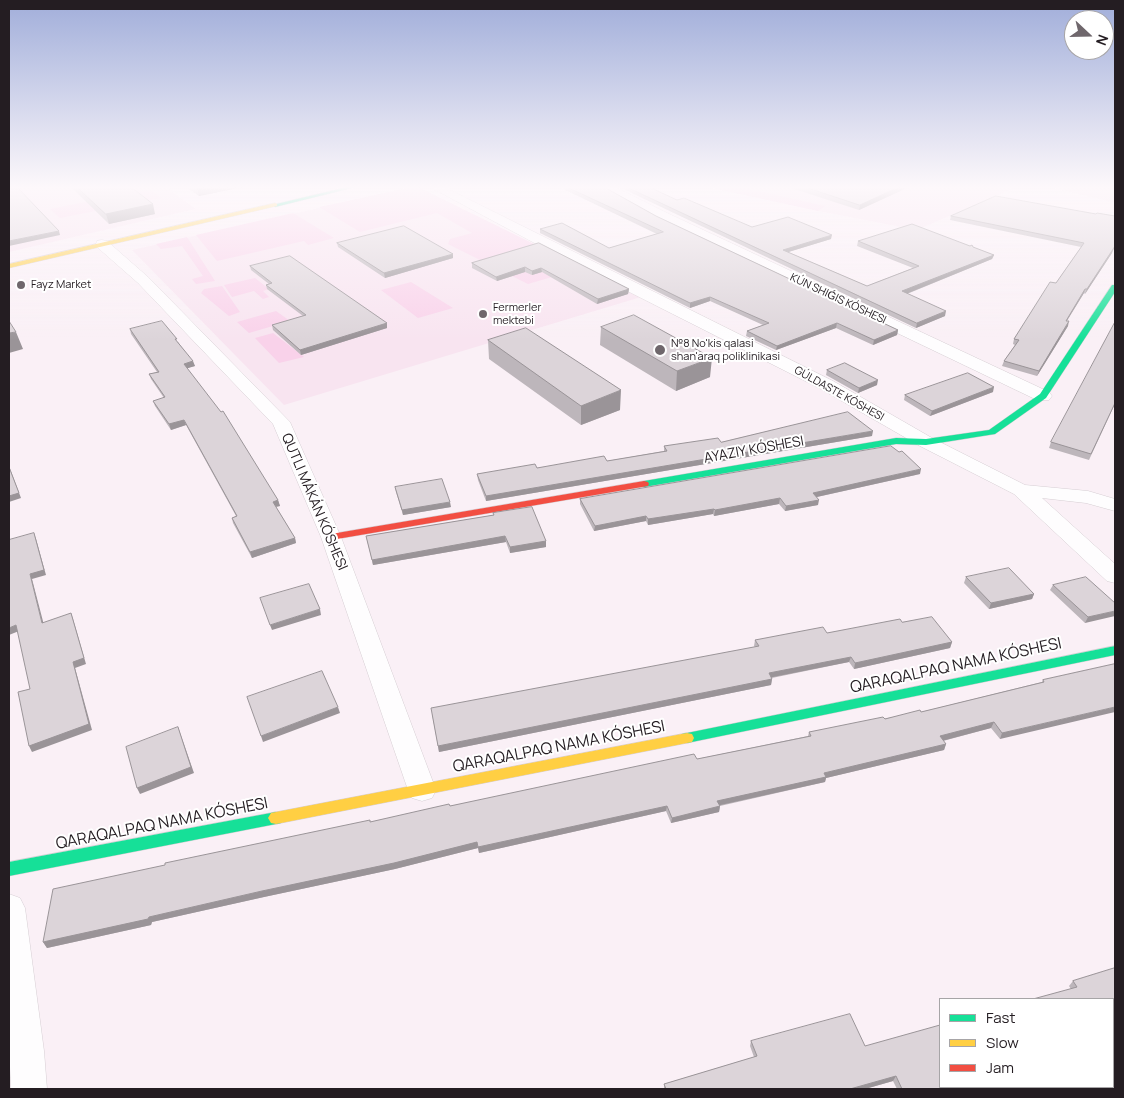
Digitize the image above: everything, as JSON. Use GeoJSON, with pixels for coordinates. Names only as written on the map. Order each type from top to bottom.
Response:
{"type":"FeatureCollection","features":[{"type":"Feature","properties":{"kind":"street"},"geometry":{"type":"LineString","coordinates":[[9,266],[127,238]]}},
{"type":"Feature","properties":{"kind":"street","name":"GÚLDASTE KÓSHESI"},"geometry":{"type":"LineString","coordinates":[[535,238],[827,385],[926,442],[1021,490],[1115,576]]}},
{"type":"Feature","properties":{"kind":"street"},"geometry":{"type":"LineString","coordinates":[[710,238],[1043,396]]}},
{"type":"Feature","properties":{"kind":"street"},"geometry":{"type":"LineString","coordinates":[[102,244],[143,280],[280,422],[331,537],[422,790]]}},
{"type":"Feature","properties":{"kind":"street","name":"AYAZIY KÓSHESI"},"geometry":{"type":"LineString","coordinates":[[331,537],[896,441],[926,442],[992,432],[1043,396],[1115,287]]}},
{"type":"Feature","properties":{"kind":"street"},"geometry":{"type":"LineString","coordinates":[[1021,490],[1088,497],[1115,505]]}},
{"type":"Feature","properties":{"kind":"street","name":"QARAQALPAQ NAMA KÓSHESI"},"geometry":{"type":"LineString","coordinates":[[9,869],[594,757],[1115,650]]}},
{"type":"Feature","properties":{"kind":"street"},"geometry":{"type":"LineString","coordinates":[[9,908],[27,1051],[29,1089]]}},
{"type":"Feature","properties":{"kind":"shaded area"},"geometry":{"type":"Polygon","coordinates":[[[9,238],[69,238],[9,252],[9,238]]]}},
{"type":"Feature","properties":{"kind":"shaded area"},"geometry":{"type":"Polygon","coordinates":[[[184,238],[522,238],[641,297],[284,405],[132,250],[184,238]]]}},
{"type":"Feature","properties":{"kind":"shaded area"},"geometry":{"type":"Polygon","coordinates":[[[188,238],[215,281],[196,284],[192,279],[203,276],[182,246],[161,249],[156,244],[188,238]]]}},
{"type":"Feature","properties":{"kind":"shaded area"},"geometry":{"type":"Polygon","coordinates":[[[199,238],[333,238],[308,245],[304,241],[217,261],[199,238]]]}},
{"type":"Feature","properties":{"kind":"shaded area"},"geometry":{"type":"Polygon","coordinates":[[[522,238],[583,268],[528,284],[448,244],[450,239],[522,238]]]}},
{"type":"Feature","properties":{"kind":"shaded area"},"geometry":{"type":"Polygon","coordinates":[[[255,278],[269,289],[263,291],[269,297],[263,299],[254,291],[232,297],[224,285],[255,278]]]}},
{"type":"Feature","properties":{"kind":"shaded area"},"geometry":{"type":"Polygon","coordinates":[[[411,282],[453,308],[418,318],[381,290],[411,282]]]}},
{"type":"Feature","properties":{"kind":"shaded area"},"geometry":{"type":"Polygon","coordinates":[[[222,286],[240,312],[229,316],[201,293],[204,289],[222,286]]]}},
{"type":"Feature","properties":{"kind":"shaded area"},"geometry":{"type":"Polygon","coordinates":[[[276,311],[290,321],[249,333],[237,322],[276,311]]]}},
{"type":"Feature","properties":{"kind":"shaded area"},"geometry":{"type":"Polygon","coordinates":[[[273,333],[304,357],[279,363],[255,338],[273,333]]]}},
{"type":"Feature","properties":{"kind":"building"},"geometry":{"type":"Polygon","coordinates":[[[9,238],[23,238],[9,241],[9,238]]]}},
{"type":"Feature","properties":{"kind":"building"},"geometry":{"type":"Polygon","coordinates":[[[356,238],[425,238],[453,254],[384,273],[337,243],[356,238]]]}},
{"type":"Feature","properties":{"kind":"building"},"geometry":{"type":"Polygon","coordinates":[[[559,238],[591,238],[609,248],[642,238],[703,238],[898,330],[874,340],[837,323],[777,346],[747,331],[769,323],[710,297],[690,303],[559,238]]]}},
{"type":"Feature","properties":{"kind":"building"},"geometry":{"type":"Polygon","coordinates":[[[736,238],[821,238],[783,250],[867,286],[919,266],[858,241],[867,238],[950,238],[970,246],[972,245],[994,255],[902,291],[946,311],[917,323],[736,238]]]}},
{"type":"Feature","properties":{"kind":"building"},"geometry":{"type":"Polygon","coordinates":[[[1061,238],[1115,238],[1115,246],[1087,289],[1085,289],[1066,321],[1069,321],[1039,371],[1004,361],[1019,340],[1014,339],[1050,282],[1056,283],[1084,243],[1061,238]]]}},
{"type":"Feature","properties":{"kind":"building"},"geometry":{"type":"Polygon","coordinates":[[[539,243],[629,289],[598,299],[541,268],[532,271],[525,267],[496,277],[472,263],[539,243]]]}},
{"type":"Feature","properties":{"kind":"building"},"geometry":{"type":"Polygon","coordinates":[[[290,256],[387,323],[300,350],[272,325],[306,315],[266,285],[272,283],[250,266],[290,256]]]}},
{"type":"Feature","properties":{"kind":"building"},"geometry":{"type":"Polygon","coordinates":[[[634,315],[712,358],[677,371],[601,327],[634,315]]]}},
{"type":"Feature","properties":{"kind":"building"},"geometry":{"type":"Polygon","coordinates":[[[9,321],[16,332],[9,333],[9,321]]]}},
{"type":"Feature","properties":{"kind":"building"},"geometry":{"type":"Polygon","coordinates":[[[162,321],[193,361],[184,364],[221,412],[223,411],[278,500],[273,502],[295,538],[250,552],[232,518],[237,516],[184,420],[169,424],[153,401],[165,397],[149,374],[159,372],[130,329],[162,321]]]}},
{"type":"Feature","properties":{"kind":"building"},"geometry":{"type":"Polygon","coordinates":[[[1115,322],[1115,403],[1091,454],[1051,442],[1115,322]]]}},
{"type":"Feature","properties":{"kind":"building"},"geometry":{"type":"Polygon","coordinates":[[[526,328],[621,390],[581,406],[488,340],[526,328]]]}},
{"type":"Feature","properties":{"kind":"building"},"geometry":{"type":"Polygon","coordinates":[[[845,363],[878,380],[859,388],[827,370],[845,363]]]}},
{"type":"Feature","properties":{"kind":"building"},"geometry":{"type":"Polygon","coordinates":[[[968,373],[994,387],[932,411],[905,395],[968,373]]]}},
{"type":"Feature","properties":{"kind":"building"},"geometry":{"type":"Polygon","coordinates":[[[848,412],[873,431],[486,496],[477,474],[535,464],[537,468],[604,456],[607,461],[667,451],[664,446],[718,438],[721,442],[848,412]]]}},
{"type":"Feature","properties":{"kind":"building"},"geometry":{"type":"Polygon","coordinates":[[[891,446],[899,452],[902,451],[921,469],[813,493],[819,500],[786,506],[780,498],[715,510],[648,519],[646,516],[595,526],[580,499],[891,446]]]}},
{"type":"Feature","properties":{"kind":"building"},"geometry":{"type":"Polygon","coordinates":[[[9,467],[19,493],[9,496],[9,467]]]}},
{"type":"Feature","properties":{"kind":"building"},"geometry":{"type":"Polygon","coordinates":[[[442,479],[450,502],[402,510],[395,487],[442,479]]]}},
{"type":"Feature","properties":{"kind":"building"},"geometry":{"type":"Polygon","coordinates":[[[532,507],[546,541],[510,547],[505,536],[372,560],[366,536],[532,507]]]}},
{"type":"Feature","properties":{"kind":"building"},"geometry":{"type":"Polygon","coordinates":[[[34,533],[44,570],[30,574],[42,623],[71,613],[84,658],[73,662],[89,724],[29,746],[18,692],[30,689],[16,625],[9,628],[9,540],[34,533]]]}},
{"type":"Feature","properties":{"kind":"building"},"geometry":{"type":"Polygon","coordinates":[[[1009,568],[1034,594],[991,603],[966,577],[1009,568]]]}},
{"type":"Feature","properties":{"kind":"building"},"geometry":{"type":"Polygon","coordinates":[[[1086,577],[1115,603],[1115,611],[1088,617],[1053,585],[1086,577]]]}},
{"type":"Feature","properties":{"kind":"building"},"geometry":{"type":"Polygon","coordinates":[[[309,584],[320,609],[270,625],[260,598],[309,584]]]}},
{"type":"Feature","properties":{"kind":"building"},"geometry":{"type":"Polygon","coordinates":[[[932,617],[952,642],[855,663],[851,657],[769,673],[772,679],[438,746],[431,708],[759,646],[755,640],[823,627],[827,633],[900,619],[902,622],[932,617]]]}},
{"type":"Feature","properties":{"kind":"building"},"geometry":{"type":"Polygon","coordinates":[[[1115,664],[1115,707],[1002,733],[994,722],[940,736],[946,744],[824,773],[826,777],[717,801],[720,806],[672,818],[667,806],[478,847],[477,842],[394,863],[262,891],[43,942],[53,889],[165,865],[165,863],[370,820],[370,822],[449,804],[450,806],[694,754],[697,759],[811,736],[809,732],[883,717],[885,719],[920,710],[921,712],[1044,682],[1043,680],[1115,664]]]}},
{"type":"Feature","properties":{"kind":"building"},"geometry":{"type":"Polygon","coordinates":[[[322,671],[338,707],[261,736],[247,697],[322,671]]]}},
{"type":"Feature","properties":{"kind":"building"},"geometry":{"type":"Polygon","coordinates":[[[178,727],[191,767],[137,788],[126,747],[178,727]]]}},
{"type":"Feature","properties":{"kind":"building"},"geometry":{"type":"Polygon","coordinates":[[[1115,968],[1115,1052],[1114,998],[1037,998],[1077,987],[1073,981],[1115,968]]]}},
{"type":"Feature","properties":{"kind":"building"},"geometry":{"type":"Polygon","coordinates":[[[850,1014],[865,1046],[939,1025],[939,1088],[992,1088],[902,1089],[896,1076],[850,1089],[666,1089],[664,1084],[757,1056],[751,1041],[850,1014]]]}},
{"type":"Feature","properties":{"kind":"traffic: fast"},"geometry":{"type":"LineString","coordinates":[[644,484],[896,441],[926,442],[992,432],[1043,396],[1115,287]]}},
{"type":"Feature","properties":{"kind":"traffic: fast"},"geometry":{"type":"LineString","coordinates":[[687,738],[1115,650]]}},
{"type":"Feature","properties":{"kind":"traffic: fast"},"geometry":{"type":"LineString","coordinates":[[9,869],[276,818]]}},
{"type":"Feature","properties":{"kind":"traffic: slow"},"geometry":{"type":"LineString","coordinates":[[9,266],[130,238]]}},
{"type":"Feature","properties":{"kind":"traffic: slow"},"geometry":{"type":"LineString","coordinates":[[276,818],[687,738]]}},
{"type":"Feature","properties":{"kind":"traffic: jam"},"geometry":{"type":"LineString","coordinates":[[331,537],[644,484]]}},
{"type":"Feature","properties":{"kind":"place","name":"Fayz Market"},"geometry":{"type":"Point","coordinates":[21,285]}},
{"type":"Feature","properties":{"kind":"place","name":"Fermerler mektebi"},"geometry":{"type":"Point","coordinates":[483,314]}},
{"type":"Feature","properties":{"kind":"place","name":"№8 No'kis qalasi shan'araq poliklinikasi"},"geometry":{"type":"Point","coordinates":[660,350]}}]}
